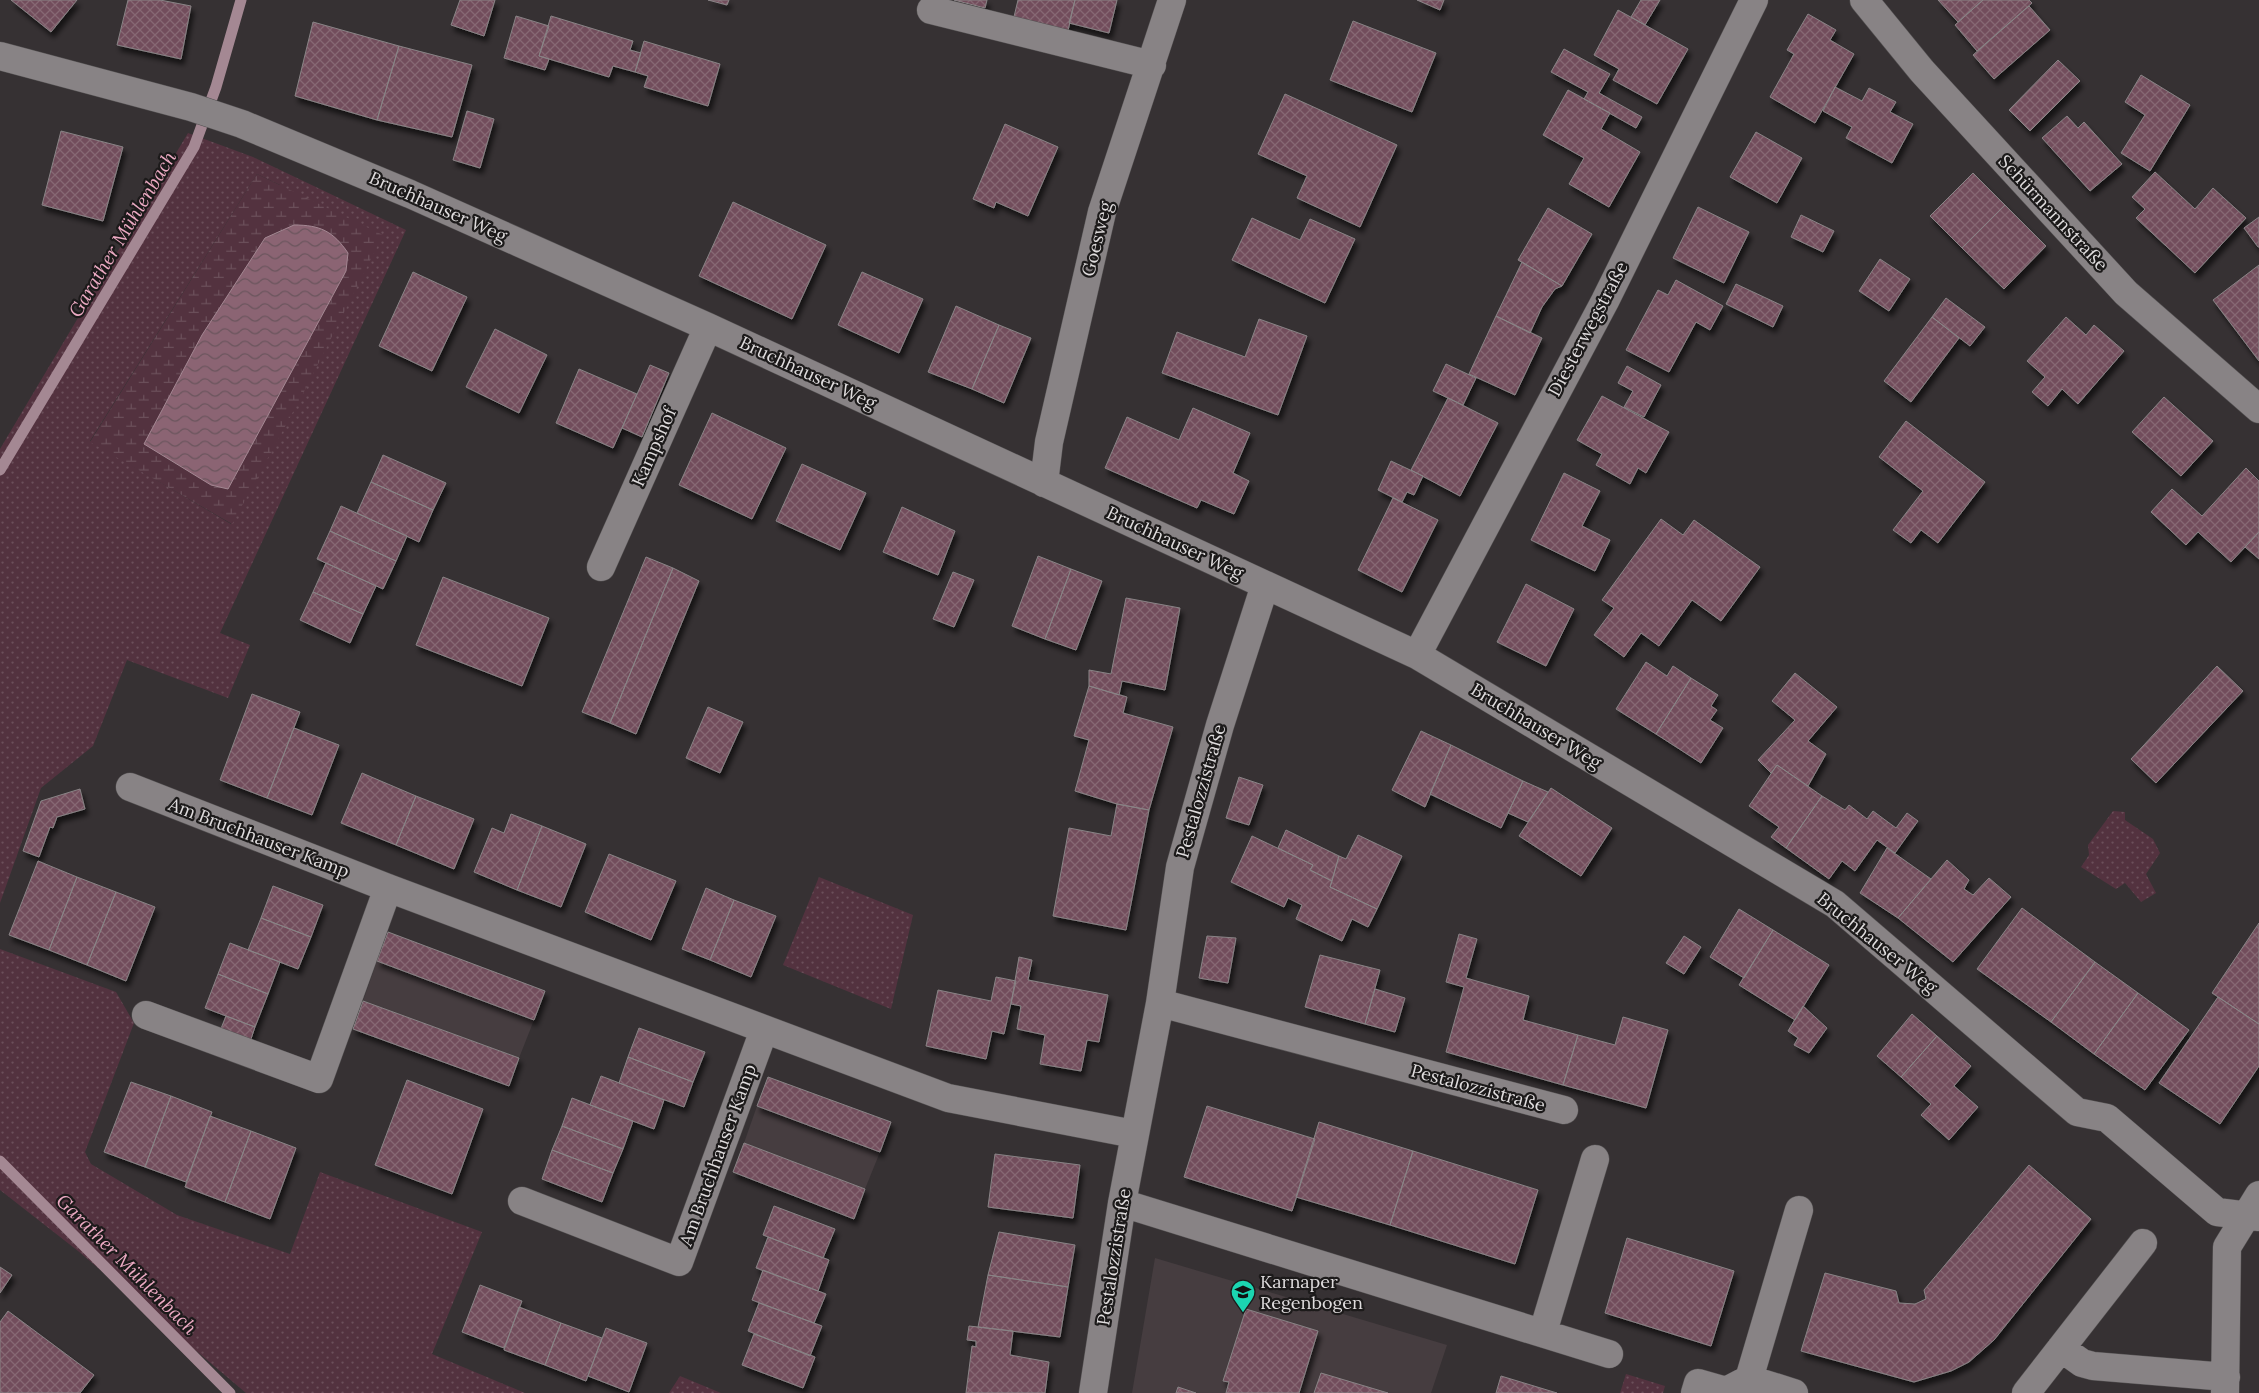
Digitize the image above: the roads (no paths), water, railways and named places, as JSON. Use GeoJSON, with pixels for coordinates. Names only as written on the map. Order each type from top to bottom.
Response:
{"type":"FeatureCollection","features":[{"type":"Feature","properties":{"kind":"street","name":"Goesweg"},"geometry":{"type":"LineString","coordinates":[[1044,483],[1049,442],[1102,212],[1172,0]]}},
{"type":"Feature","properties":{"kind":"street","name":"Diesterwegstraße"},"geometry":{"type":"LineString","coordinates":[[1417,655],[1429,628],[1605,301],[1754,0]]}},
{"type":"Feature","properties":{"kind":"street","name":"Schürmannstraße"},"geometry":{"type":"LineString","coordinates":[[1864,0],[1922,71],[2126,293],[2259,409]]}},
{"type":"Feature","properties":{"kind":"street"},"geometry":{"type":"LineString","coordinates":[[931,10],[1152,65]]}},
{"type":"Feature","properties":{"kind":"street","name":"Bruchhauser Weg"},"geometry":{"type":"LineString","coordinates":[[0,56],[191,107],[410,194],[708,327],[1417,655],[1835,904],[2077,1112],[2107,1118],[2217,1212],[2254,1209]]}},
{"type":"Feature","properties":{"kind":"street","name":"Kampshof"},"geometry":{"type":"LineString","coordinates":[[601,567],[708,327]]}},
{"type":"Feature","properties":{"kind":"street","name":"Pestalozzistraße"},"geometry":{"type":"LineString","coordinates":[[1093,1393],[1122,1203],[1160,1003],[1180,867],[1220,725],[1265,585]]}},
{"type":"Feature","properties":{"kind":"street","name":"Am Bruchhauser Kamp"},"geometry":{"type":"LineString","coordinates":[[130,787],[388,888],[948,1098],[1134,1134]]}},
{"type":"Feature","properties":{"kind":"street"},"geometry":{"type":"LineString","coordinates":[[146,1015],[319,1078],[388,888]]}},
{"type":"Feature","properties":{"kind":"street","name":"Pestalozzistraße"},"geometry":{"type":"LineString","coordinates":[[1160,1003],[1564,1110]]}},
{"type":"Feature","properties":{"kind":"street","name":"Am Bruchhauser Kamp"},"geometry":{"type":"LineString","coordinates":[[522,1201],[679,1262],[764,1030]]}},
{"type":"Feature","properties":{"kind":"street"},"geometry":{"type":"LineString","coordinates":[[1543,1332],[1595,1159]]}},
{"type":"Feature","properties":{"kind":"street"},"geometry":{"type":"LineString","coordinates":[[1122,1203],[1543,1332],[1608,1354]]}},
{"type":"Feature","properties":{"kind":"street"},"geometry":{"type":"LineString","coordinates":[[2061,1348],[2082,1363],[2093,1366],[2226,1385],[2227,1247],[2254,1209]]}},
{"type":"Feature","properties":{"kind":"street"},"geometry":{"type":"LineString","coordinates":[[1749,1379],[1799,1210]]}},
{"type":"Feature","properties":{"kind":"street"},"geometry":{"type":"LineString","coordinates":[[2026,1393],[2144,1243]]}},
{"type":"Feature","properties":{"kind":"street"},"geometry":{"type":"LineString","coordinates":[[1696,1388],[1726,1391],[1749,1379],[1794,1393]]}},
{"type":"Feature","properties":{"kind":"water"},"geometry":{"type":"Polygon","coordinates":[[[294,225],[319,228],[337,239],[348,253],[346,271],[228,489],[211,485],[144,444],[202,335],[265,238],[294,225]]]}},
{"type":"Feature","properties":{"kind":"waterway","name":"Garather Mühlenbach"},"geometry":{"type":"LineString","coordinates":[[0,470],[194,147],[216,87],[241,0]]}},
{"type":"Feature","properties":{"kind":"waterway","name":"Garather Mühlenbach"},"geometry":{"type":"LineString","coordinates":[[0,1161],[230,1393]]}},
{"type":"Feature","properties":{"kind":"place","name":"Karnaper Regenbogen"},"geometry":{"type":"Point","coordinates":[1243,1313]}}]}
